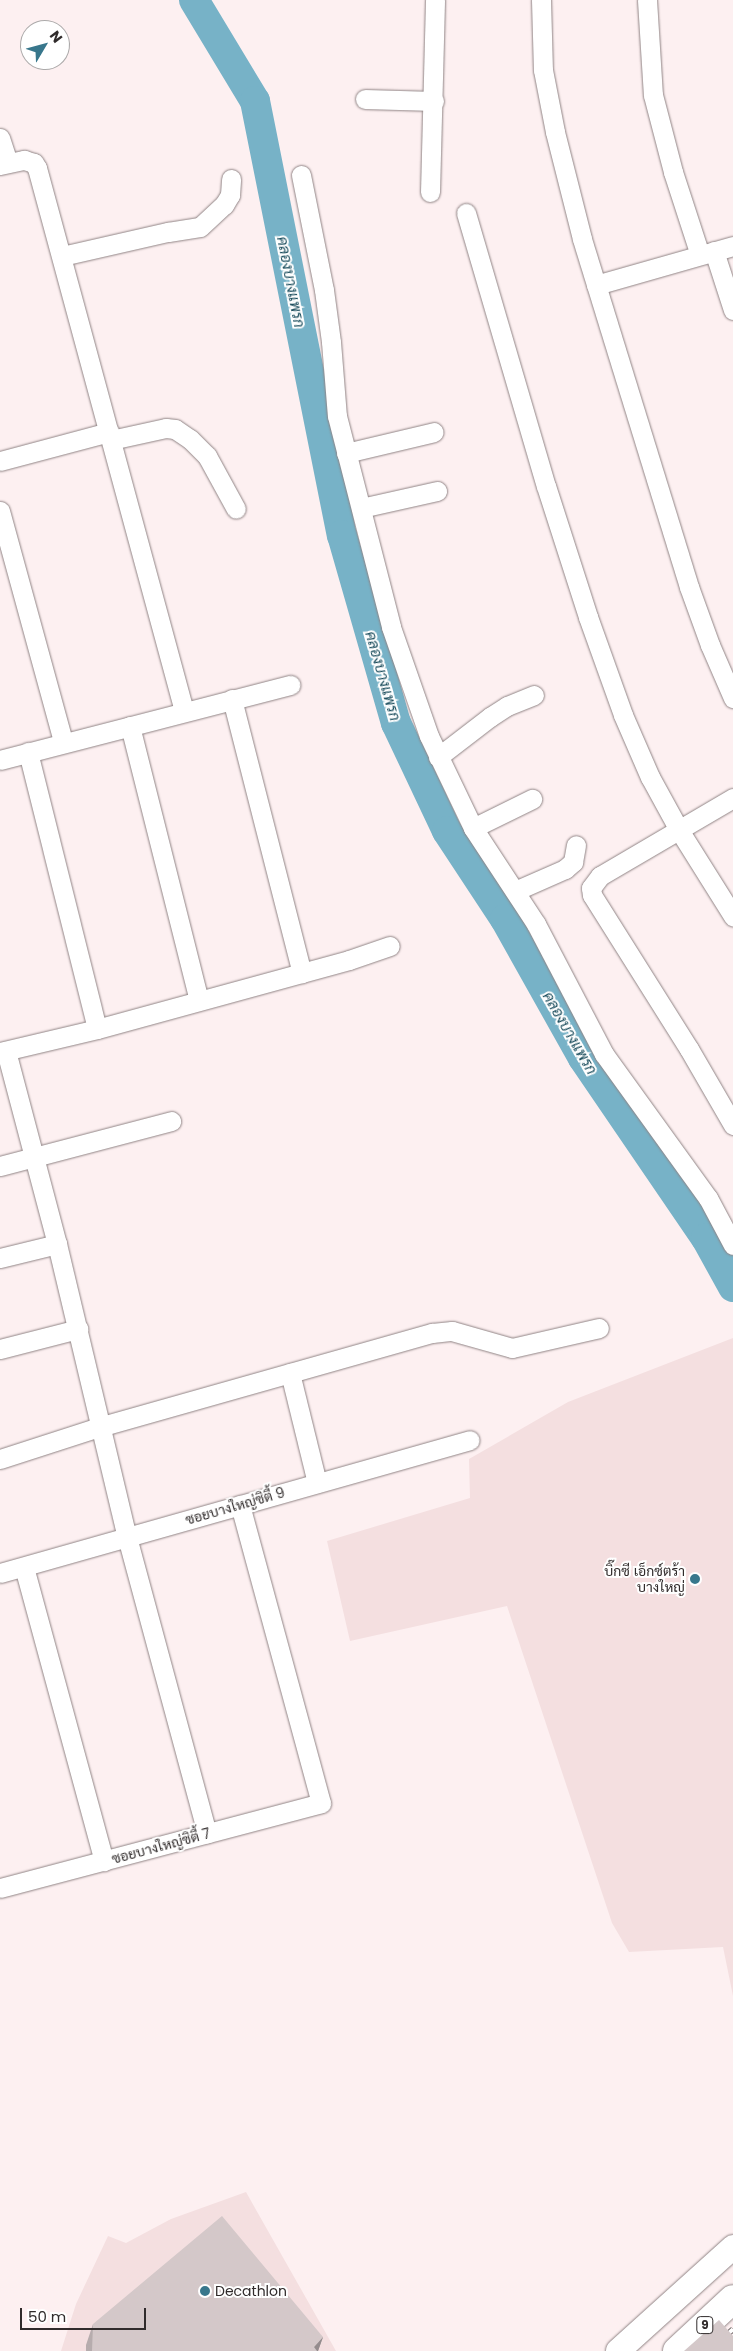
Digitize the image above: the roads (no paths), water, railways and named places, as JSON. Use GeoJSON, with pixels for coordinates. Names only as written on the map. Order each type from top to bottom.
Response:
{"type":"FeatureCollection","features":[{"type":"Feature","properties":{"kind":"highway","name":"9"},"geometry":{"type":"LineString","coordinates":[[678,2351],[733,2299]]}},
{"type":"Feature","properties":{"kind":"main road"},"geometry":{"type":"LineString","coordinates":[[618,2351],[733,2247]]}},
{"type":"Feature","properties":{"kind":"street"},"geometry":{"type":"LineString","coordinates":[[430,192],[434,101],[435,0]]}},
{"type":"Feature","properties":{"kind":"street"},"geometry":{"type":"LineString","coordinates":[[541,0],[543,70],[555,132],[596,285],[689,587],[733,698]]}},
{"type":"Feature","properties":{"kind":"street"},"geometry":{"type":"LineString","coordinates":[[647,0],[653,95],[673,172],[733,310]]}},
{"type":"Feature","properties":{"kind":"street"},"geometry":{"type":"LineString","coordinates":[[365,99],[434,101]]}},
{"type":"Feature","properties":{"kind":"street"},"geometry":{"type":"LineString","coordinates":[[0,138],[4,164],[24,160],[34,163],[37,168],[184,711]]}},
{"type":"Feature","properties":{"kind":"street"},"geometry":{"type":"LineString","coordinates":[[302,175],[324,290],[337,416],[391,627],[438,757],[473,828],[536,924],[604,1054],[708,1198],[733,1245]]}},
{"type":"Feature","properties":{"kind":"street"},"geometry":{"type":"LineString","coordinates":[[62,256],[200,227],[224,206],[230,195],[231,179]]}},
{"type":"Feature","properties":{"kind":"street"},"geometry":{"type":"LineString","coordinates":[[466,213],[588,617],[622,715],[650,777],[679,830],[733,916]]}},
{"type":"Feature","properties":{"kind":"street"},"geometry":{"type":"LineString","coordinates":[[596,285],[733,246]]}},
{"type":"Feature","properties":{"kind":"street"},"geometry":{"type":"LineString","coordinates":[[0,461],[110,436],[166,428],[175,429],[190,439],[207,456],[236,509]]}},
{"type":"Feature","properties":{"kind":"street"},"geometry":{"type":"LineString","coordinates":[[346,453],[434,432]]}},
{"type":"Feature","properties":{"kind":"street"},"geometry":{"type":"LineString","coordinates":[[360,508],[437,491]]}},
{"type":"Feature","properties":{"kind":"street"},"geometry":{"type":"LineString","coordinates":[[0,511],[63,742]]}},
{"type":"Feature","properties":{"kind":"street"},"geometry":{"type":"LineString","coordinates":[[0,760],[63,742],[290,685]]}},
{"type":"Feature","properties":{"kind":"street"},"geometry":{"type":"LineString","coordinates":[[438,757],[507,706],[534,695]]}},
{"type":"Feature","properties":{"kind":"street"},"geometry":{"type":"LineString","coordinates":[[232,699],[302,973]]}},
{"type":"Feature","properties":{"kind":"street"},"geometry":{"type":"LineString","coordinates":[[130,726],[199,1000]]}},
{"type":"Feature","properties":{"kind":"street"},"geometry":{"type":"LineString","coordinates":[[28,752],[97,1029]]}},
{"type":"Feature","properties":{"kind":"street"},"geometry":{"type":"LineString","coordinates":[[733,798],[600,876],[591,888],[592,896],[689,1049],[733,1125]]}},
{"type":"Feature","properties":{"kind":"street"},"geometry":{"type":"LineString","coordinates":[[473,828],[532,799]]}},
{"type":"Feature","properties":{"kind":"street"},"geometry":{"type":"LineString","coordinates":[[515,891],[565,868],[573,862],[576,855],[576,845]]}},
{"type":"Feature","properties":{"kind":"street"},"geometry":{"type":"LineString","coordinates":[[207,1833],[126,1537],[99,1427],[78,1329],[35,1156],[3,1052],[97,1029],[302,973],[390,946]]}},
{"type":"Feature","properties":{"kind":"street"},"geometry":{"type":"LineString","coordinates":[[0,1166],[171,1121]]}},
{"type":"Feature","properties":{"kind":"street"},"geometry":{"type":"LineString","coordinates":[[0,1258],[57,1244]]}},
{"type":"Feature","properties":{"kind":"street"},"geometry":{"type":"LineString","coordinates":[[0,1459],[99,1427],[432,1333],[452,1331],[512,1348],[598,1328]]}},
{"type":"Feature","properties":{"kind":"street"},"geometry":{"type":"LineString","coordinates":[[0,1349],[78,1329]]}},
{"type":"Feature","properties":{"kind":"street"},"geometry":{"type":"LineString","coordinates":[[290,1373],[317,1482]]}},
{"type":"Feature","properties":{"kind":"street","name":"ซอยบางใหญ่ซิตี้ 9"},"geometry":{"type":"LineString","coordinates":[[0,1573],[470,1440]]}},
{"type":"Feature","properties":{"kind":"street","name":"ซอยบางใหญ่ซิตี้ 7"},"geometry":{"type":"LineString","coordinates":[[0,1888],[321,1803],[240,1505]]}},
{"type":"Feature","properties":{"kind":"street"},"geometry":{"type":"LineString","coordinates":[[24,1567],[104,1861]]}},
{"type":"Feature","properties":{"kind":"waterway","name":"คลองบางแพรก"},"geometry":{"type":"LineString","coordinates":[[194,0],[255,101],[342,535],[396,723],[447,831],[505,919],[583,1058],[706,1238],[733,1287]]}},
{"type":"Feature","properties":{"kind":"railway"},"geometry":{"type":"LineString","coordinates":[[708,2351],[733,2329]]}},
{"type":"Feature","properties":{"kind":"place","name":"บิ๊กซี เอ็กซ์ตร้า บางใหญ่"},"geometry":{"type":"Point","coordinates":[695,1579]}},
{"type":"Feature","properties":{"kind":"place","name":"Decathlon"},"geometry":{"type":"Point","coordinates":[205,2291]}}]}
